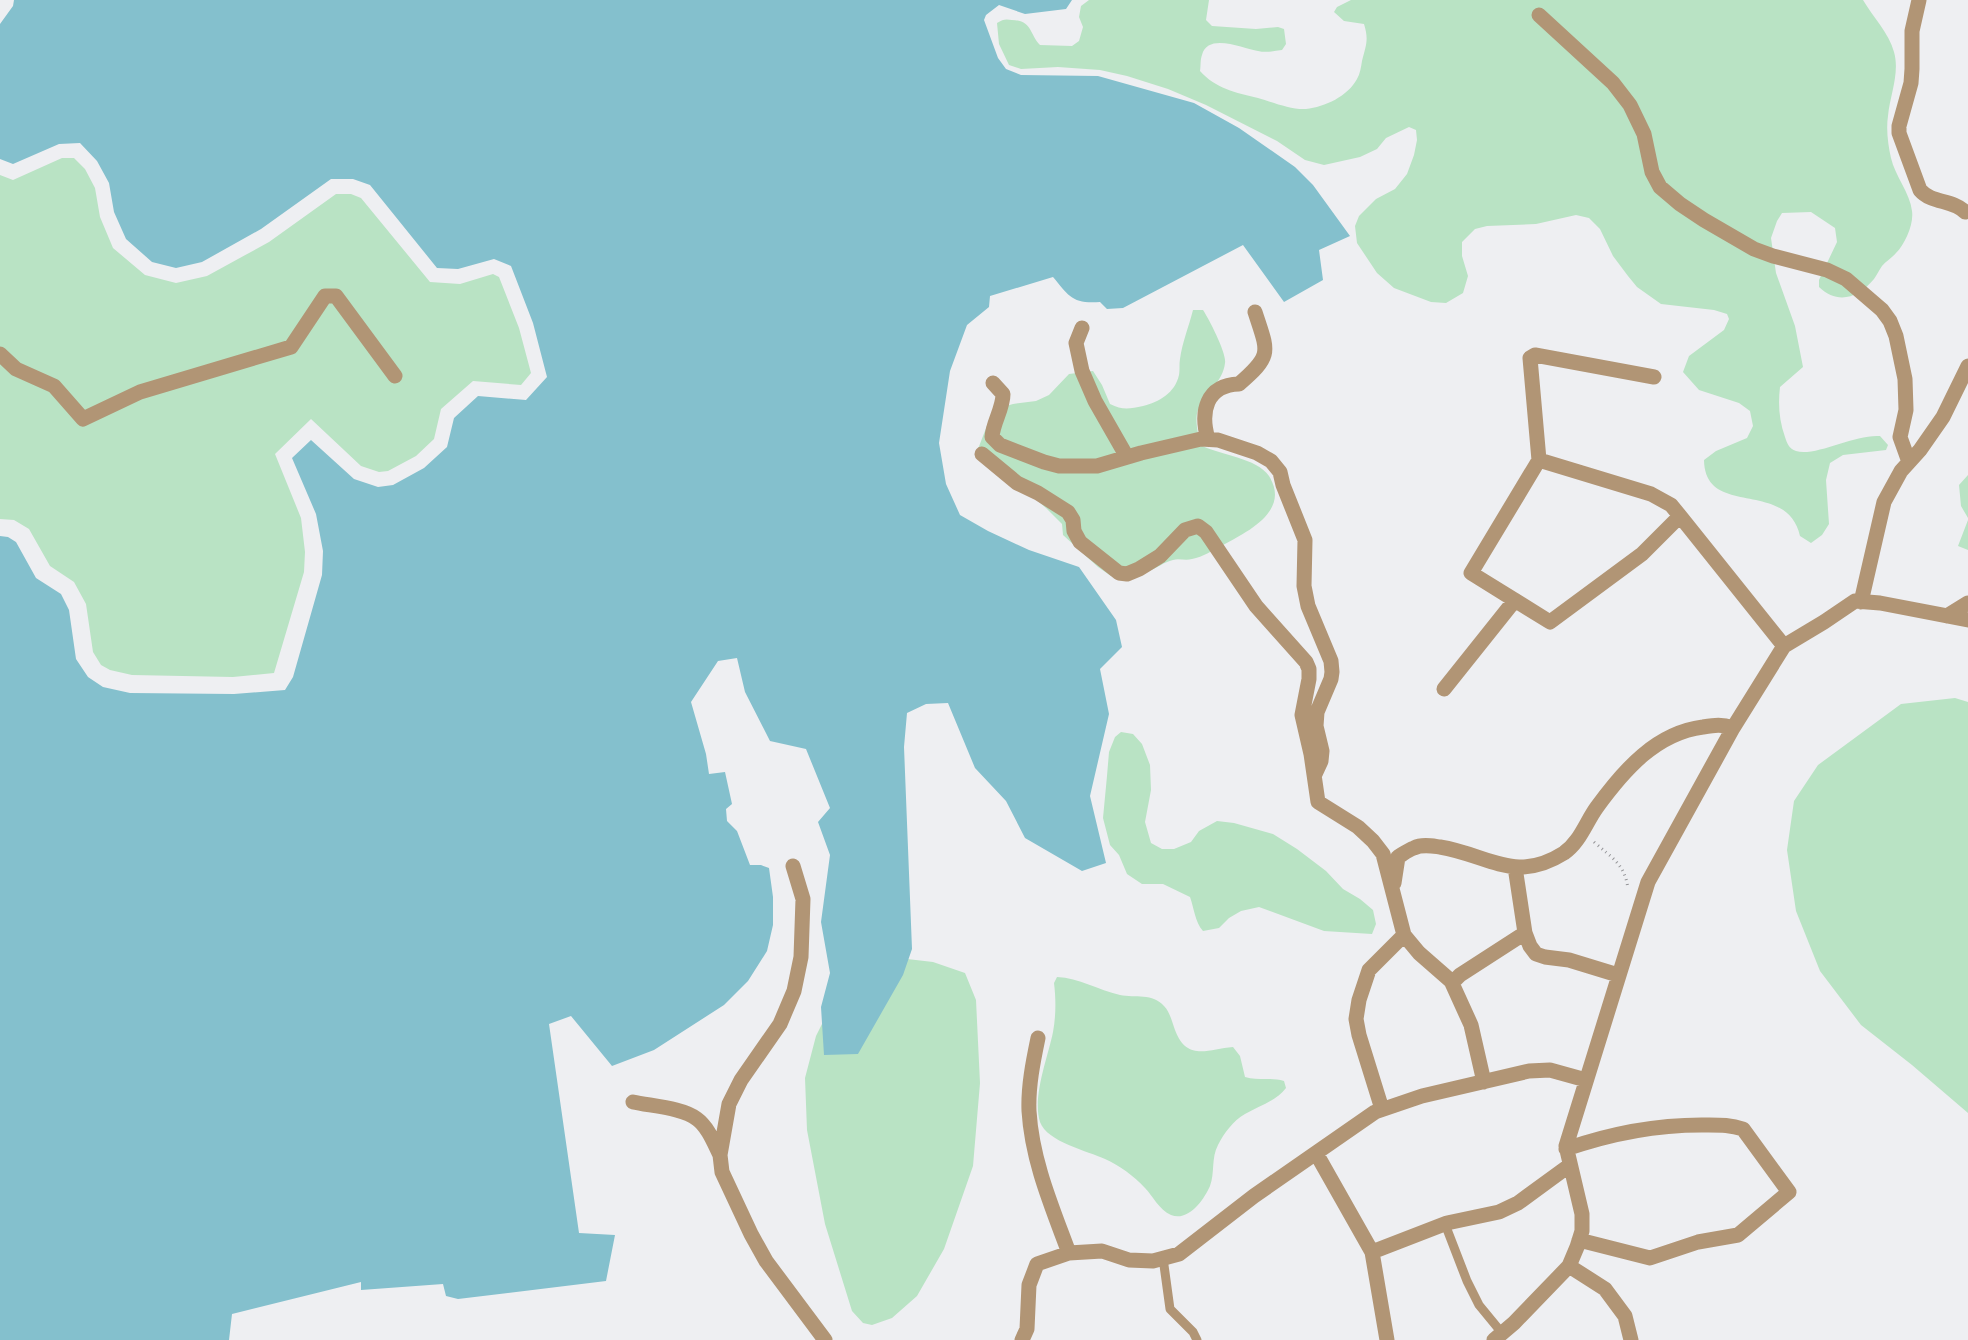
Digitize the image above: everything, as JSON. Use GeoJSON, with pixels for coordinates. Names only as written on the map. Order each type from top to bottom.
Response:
{"type":"FeatureCollection","features":[{"type":"Feature","properties":{"kind":"street"},"geometry":{"type":"LineString","coordinates":[[1919,0],[1912,31],[1910,83],[1899,126],[1899,134],[1920,190],[1926,196],[1958,205],[1967,214]]}},
{"type":"Feature","properties":{"kind":"street"},"geometry":{"type":"LineString","coordinates":[[1539,15],[1613,84],[1630,105],[1644,134],[1652,172],[1660,187],[1680,204],[1704,220],[1754,249],[1827,270],[1846,279],[1882,310],[1890,321],[1896,336],[1905,379],[1906,410],[1900,437],[1909,462]]}},
{"type":"Feature","properties":{"kind":"street"},"geometry":{"type":"LineString","coordinates":[[0,354],[16,368],[54,386],[83,419],[140,392],[292,347],[325,296],[336,296],[395,376]]}},
{"type":"Feature","properties":{"kind":"street"},"geometry":{"type":"LineString","coordinates":[[1208,439],[1204,425],[1206,407],[1211,396],[1218,389],[1232,384],[1239,384],[1258,368],[1264,357],[1266,348],[1255,312]]}},
{"type":"Feature","properties":{"kind":"street"},"geometry":{"type":"LineString","coordinates":[[1082,328],[1076,343],[1082,371],[1095,401],[1127,457]]}},
{"type":"Feature","properties":{"kind":"street"},"geometry":{"type":"LineString","coordinates":[[1654,378],[1535,356],[1530,358],[1538,460],[1471,573],[1550,622],[1642,554],[1680,516]]}},
{"type":"Feature","properties":{"kind":"street"},"geometry":{"type":"LineString","coordinates":[[1861,602],[1884,502],[1901,471],[1920,450],[1942,417],[1968,366]]}},
{"type":"Feature","properties":{"kind":"street"},"geometry":{"type":"LineString","coordinates":[[993,383],[1003,394],[1003,400],[992,437],[1000,445],[1044,462],[1059,466],[1097,466],[1201,439],[1208,439],[1218,440],[1243,448],[1271,461],[1280,472],[1283,485],[1305,540],[1304,586],[1308,606],[1326,648],[1332,672],[1317,712],[1316,726],[1322,751],[1321,761],[1314,777]]}},
{"type":"Feature","properties":{"kind":"street"},"geometry":{"type":"LineString","coordinates":[[982,454],[1017,483],[1038,493],[1068,512],[1073,520],[1074,531],[1080,542],[1119,573],[1127,574],[1138,570],[1160,556],[1185,530],[1198,526],[1206,532],[1256,606],[1306,662],[1309,669],[1302,715],[1311,754],[1318,802],[1358,827],[1383,854],[1404,935],[1419,953],[1436,966],[1452,983],[1471,1025],[1484,1082]]}},
{"type":"Feature","properties":{"kind":"street"},"geometry":{"type":"LineString","coordinates":[[1538,460],[1651,494],[1671,506],[1784,646]]}},
{"type":"Feature","properties":{"kind":"street"},"geometry":{"type":"LineString","coordinates":[[1444,689],[1515,600]]}},
{"type":"Feature","properties":{"kind":"street"},"geometry":{"type":"LineString","coordinates":[[1498,1336],[1569,1266],[1580,1240],[1582,1214],[1566,1146],[1648,882],[1733,728],[1784,646],[1855,601],[1880,603],[1968,620]]}},
{"type":"Feature","properties":{"kind":"street"},"geometry":{"type":"LineString","coordinates":[[1947,616],[1968,603]]}},
{"type":"Feature","properties":{"kind":"street"},"geometry":{"type":"LineString","coordinates":[[1393,890],[1398,857],[1415,847],[1429,845],[1455,850],[1496,863],[1516,867],[1533,867],[1549,862],[1566,851],[1582,832],[1596,809],[1623,774],[1664,739],[1696,728],[1723,724],[1733,728]]}},
{"type":"Feature","properties":{"kind":"street"},"geometry":{"type":"LineString","coordinates":[[793,866],[803,899],[801,957],[794,990],[788,1009],[780,1024],[741,1080],[729,1104],[720,1155],[722,1172],[751,1234],[766,1260],[825,1340]]}},
{"type":"Feature","properties":{"kind":"street"},"geometry":{"type":"LineString","coordinates":[[1516,867],[1525,933],[1530,946],[1536,954],[1569,960],[1618,975]]}},
{"type":"Feature","properties":{"kind":"street"},"geometry":{"type":"LineString","coordinates":[[1452,983],[1468,969],[1525,933]]}},
{"type":"Feature","properties":{"kind":"street"},"geometry":{"type":"LineString","coordinates":[[1382,1109],[1359,1035],[1356,1019],[1358,1000],[1369,970],[1404,935]]}},
{"type":"Feature","properties":{"kind":"street"},"geometry":{"type":"LineString","coordinates":[[1038,1038],[1030,1082],[1029,1111],[1040,1172],[1069,1253]]}},
{"type":"Feature","properties":{"kind":"street"},"geometry":{"type":"LineString","coordinates":[[1022,1340],[1027,1329],[1029,1285],[1037,1264],[1069,1253],[1102,1251],[1128,1260],[1153,1261],[1179,1254],[1254,1196],[1374,1112],[1382,1109],[1422,1096],[1529,1071],[1550,1070],[1586,1080]]}},
{"type":"Feature","properties":{"kind":"street"},"geometry":{"type":"LineString","coordinates":[[633,1102],[688,1113],[698,1119],[709,1134],[720,1155]]}},
{"type":"Feature","properties":{"kind":"street"},"geometry":{"type":"LineString","coordinates":[[1566,1149],[1592,1140],[1678,1124],[1733,1125],[1743,1129],[1789,1192],[1738,1235],[1698,1242],[1650,1258],[1580,1240]]}},
{"type":"Feature","properties":{"kind":"street"},"geometry":{"type":"LineString","coordinates":[[1316,1153],[1372,1252],[1387,1340]]}},
{"type":"Feature","properties":{"kind":"street"},"geometry":{"type":"LineString","coordinates":[[1372,1252],[1445,1224],[1499,1212],[1518,1203],[1570,1165]]}},
{"type":"Feature","properties":{"kind":"street"},"geometry":{"type":"LineString","coordinates":[[1569,1266],[1605,1289],[1624,1316],[1632,1340]]}},
{"type":"Feature","properties":{"kind":"lane"},"geometry":{"type":"LineString","coordinates":[[1445,1224],[1467,1281],[1498,1336]]}},
{"type":"Feature","properties":{"kind":"lane"},"geometry":{"type":"LineString","coordinates":[[1163,1258],[1170,1309],[1193,1332],[1197,1340]]}},
{"type":"Feature","properties":{"kind":"path"},"geometry":{"type":"LineString","coordinates":[[1582,832],[1623,869],[1627,876],[1629,896],[1640,908]]}},
{"type":"Feature","properties":{"kind":"green space"},"geometry":{"type":"Polygon","coordinates":[[[1089,0],[1209,0],[1206,20],[1212,26],[1256,29],[1278,27],[1284,29],[1286,44],[1282,50],[1264,52],[1236,45],[1211,44],[1202,55],[1200,71],[1212,82],[1234,92],[1288,107],[1306,109],[1321,106],[1335,100],[1348,91],[1358,77],[1366,42],[1364,24],[1344,21],[1334,12],[1337,7],[1351,0],[1863,0],[1885,32],[1892,45],[1896,60],[1888,116],[1888,137],[1893,165],[1911,204],[1912,222],[1903,244],[1882,266],[1868,286],[1855,295],[1841,297],[1826,293],[1819,287],[1819,280],[1837,242],[1835,228],[1811,212],[1782,213],[1771,238],[1776,273],[1795,326],[1803,367],[1780,387],[1779,406],[1785,437],[1789,446],[1796,451],[1814,451],[1870,436],[1880,436],[1888,445],[1886,450],[1843,455],[1830,463],[1826,480],[1829,524],[1822,535],[1811,543],[1800,536],[1792,519],[1780,508],[1764,502],[1731,495],[1718,489],[1708,478],[1704,460],[1716,451],[1747,438],[1753,426],[1750,411],[1739,403],[1699,390],[1683,372],[1689,356],[1724,330],[1729,319],[1727,314],[1714,310],[1661,304],[1637,287],[1628,276],[1613,256],[1600,229],[1589,218],[1576,215],[1536,224],[1487,226],[1475,229],[1462,242],[1462,256],[1468,276],[1463,293],[1446,303],[1431,302],[1394,288],[1377,273],[1357,243],[1355,226],[1359,216],[1376,199],[1395,189],[1407,174],[1414,155],[1417,140],[1416,130],[1409,127],[1386,138],[1377,149],[1360,157],[1324,165],[1305,160],[1277,141],[1206,105],[1168,89],[1100,70],[1058,67],[1021,69],[1009,65],[999,44],[997,23],[1006,19],[1024,23],[1040,45],[1072,46],[1079,41],[1083,27],[1079,17],[1081,6],[1089,0]]]}},
{"type":"Feature","properties":{"kind":"green space"},"geometry":{"type":"Polygon","coordinates":[[[62,158],[74,158],[85,169],[95,188],[100,217],[113,248],[145,275],[176,283],[207,276],[269,242],[336,194],[351,194],[361,198],[430,282],[460,284],[493,274],[499,277],[519,328],[531,373],[521,385],[473,381],[441,409],[434,439],[416,456],[388,471],[379,472],[361,466],[311,419],[275,454],[301,518],[305,552],[304,572],[274,673],[233,677],[132,675],[110,670],[101,665],[93,652],[86,604],[74,582],[50,566],[29,529],[14,520],[0,519],[0,175],[13,180],[62,158]]]}},
{"type":"Feature","properties":{"kind":"green space"},"geometry":{"type":"Polygon","coordinates":[[[1193,310],[1203,310],[1217,336],[1225,359],[1224,370],[1221,376],[1198,410],[1197,423],[1200,445],[1247,461],[1263,470],[1269,476],[1274,488],[1274,500],[1270,510],[1254,527],[1204,555],[1189,560],[1178,559],[1170,561],[1145,573],[1111,576],[1098,567],[1063,535],[1062,524],[1046,508],[978,449],[993,410],[1013,404],[1036,401],[1049,395],[1069,374],[1093,371],[1102,385],[1110,404],[1118,407],[1138,407],[1166,396],[1174,387],[1179,375],[1182,347],[1193,310]]]}},
{"type":"Feature","properties":{"kind":"green space"},"geometry":{"type":"Polygon","coordinates":[[[1968,475],[1968,518],[1961,506],[1959,485],[1968,475]]]}},
{"type":"Feature","properties":{"kind":"green space"},"geometry":{"type":"Polygon","coordinates":[[[1968,520],[1968,550],[1958,546],[1968,520]]]}},
{"type":"Feature","properties":{"kind":"green space"},"geometry":{"type":"Polygon","coordinates":[[[1955,698],[1968,702],[1968,1113],[1912,1065],[1861,1025],[1820,971],[1796,911],[1787,850],[1794,801],[1818,765],[1901,704],[1955,698]]]}},
{"type":"Feature","properties":{"kind":"green space"},"geometry":{"type":"Polygon","coordinates":[[[1121,732],[1133,734],[1142,744],[1150,765],[1151,790],[1145,822],[1151,843],[1162,849],[1174,849],[1191,842],[1199,831],[1217,821],[1234,823],[1273,834],[1326,871],[1343,889],[1360,899],[1373,910],[1376,924],[1372,934],[1324,931],[1259,907],[1241,911],[1229,918],[1219,928],[1203,931],[1196,919],[1190,897],[1163,884],[1142,884],[1127,874],[1119,855],[1110,845],[1103,818],[1109,752],[1115,737],[1121,732]]]}},
{"type":"Feature","properties":{"kind":"green space"},"geometry":{"type":"Polygon","coordinates":[[[890,957],[933,962],[965,973],[976,1000],[980,1083],[973,1166],[944,1249],[917,1296],[892,1318],[872,1325],[863,1323],[852,1311],[825,1224],[807,1130],[805,1078],[816,1036],[834,1000],[890,957]]]}},
{"type":"Feature","properties":{"kind":"green space"},"geometry":{"type":"Polygon","coordinates":[[[1057,977],[1073,980],[1120,995],[1155,999],[1166,1008],[1180,1040],[1192,1050],[1207,1051],[1233,1047],[1240,1056],[1245,1077],[1284,1081],[1286,1088],[1282,1093],[1245,1114],[1226,1132],[1216,1150],[1210,1186],[1200,1203],[1189,1213],[1177,1216],[1167,1213],[1148,1191],[1126,1171],[1116,1164],[1059,1140],[1044,1129],[1040,1122],[1038,1112],[1039,1089],[1054,1026],[1054,983],[1057,977]]]}},
{"type":"Feature","properties":{"kind":"water"},"geometry":{"type":"Polygon","coordinates":[[[14,0],[1072,0],[1066,9],[1025,14],[999,5],[986,15],[984,20],[998,58],[1006,69],[1021,75],[1098,76],[1194,103],[1239,128],[1295,167],[1313,185],[1350,236],[1319,250],[1323,280],[1284,302],[1243,245],[1123,308],[1107,309],[1100,302],[1077,300],[1068,294],[1053,277],[990,296],[989,307],[967,325],[950,371],[939,443],[946,484],[960,515],[988,531],[1029,550],[1079,567],[1116,620],[1122,647],[1100,669],[1109,714],[1090,796],[1106,863],[1082,871],[1025,838],[1006,801],[975,768],[948,703],[926,704],[907,713],[904,747],[912,949],[903,975],[858,1054],[824,1055],[821,1007],[830,973],[821,922],[830,855],[818,822],[830,808],[806,749],[770,741],[745,692],[737,658],[718,661],[691,702],[706,754],[709,774],[725,772],[732,804],[726,809],[727,821],[737,831],[750,865],[761,865],[769,868],[773,897],[773,925],[767,951],[748,981],[724,1005],[654,1050],[612,1066],[571,1016],[549,1024],[579,1233],[615,1235],[606,1281],[458,1299],[446,1296],[443,1284],[361,1290],[361,1282],[232,1314],[229,1340],[0,1340],[0,536],[8,537],[16,542],[36,578],[61,594],[69,610],[76,659],[88,677],[103,687],[130,693],[234,694],[285,690],[293,677],[322,575],[323,551],[316,514],[292,458],[311,440],[354,479],[378,487],[393,485],[424,468],[447,447],[454,418],[478,396],[526,400],[547,377],[533,323],[511,266],[494,259],[458,269],[437,268],[370,185],[353,179],[331,179],[261,229],[202,262],[176,268],[152,262],[126,239],[114,212],[109,183],[97,161],[80,143],[59,144],[13,164],[0,159],[0,24],[13,6],[14,0]]]}}]}
